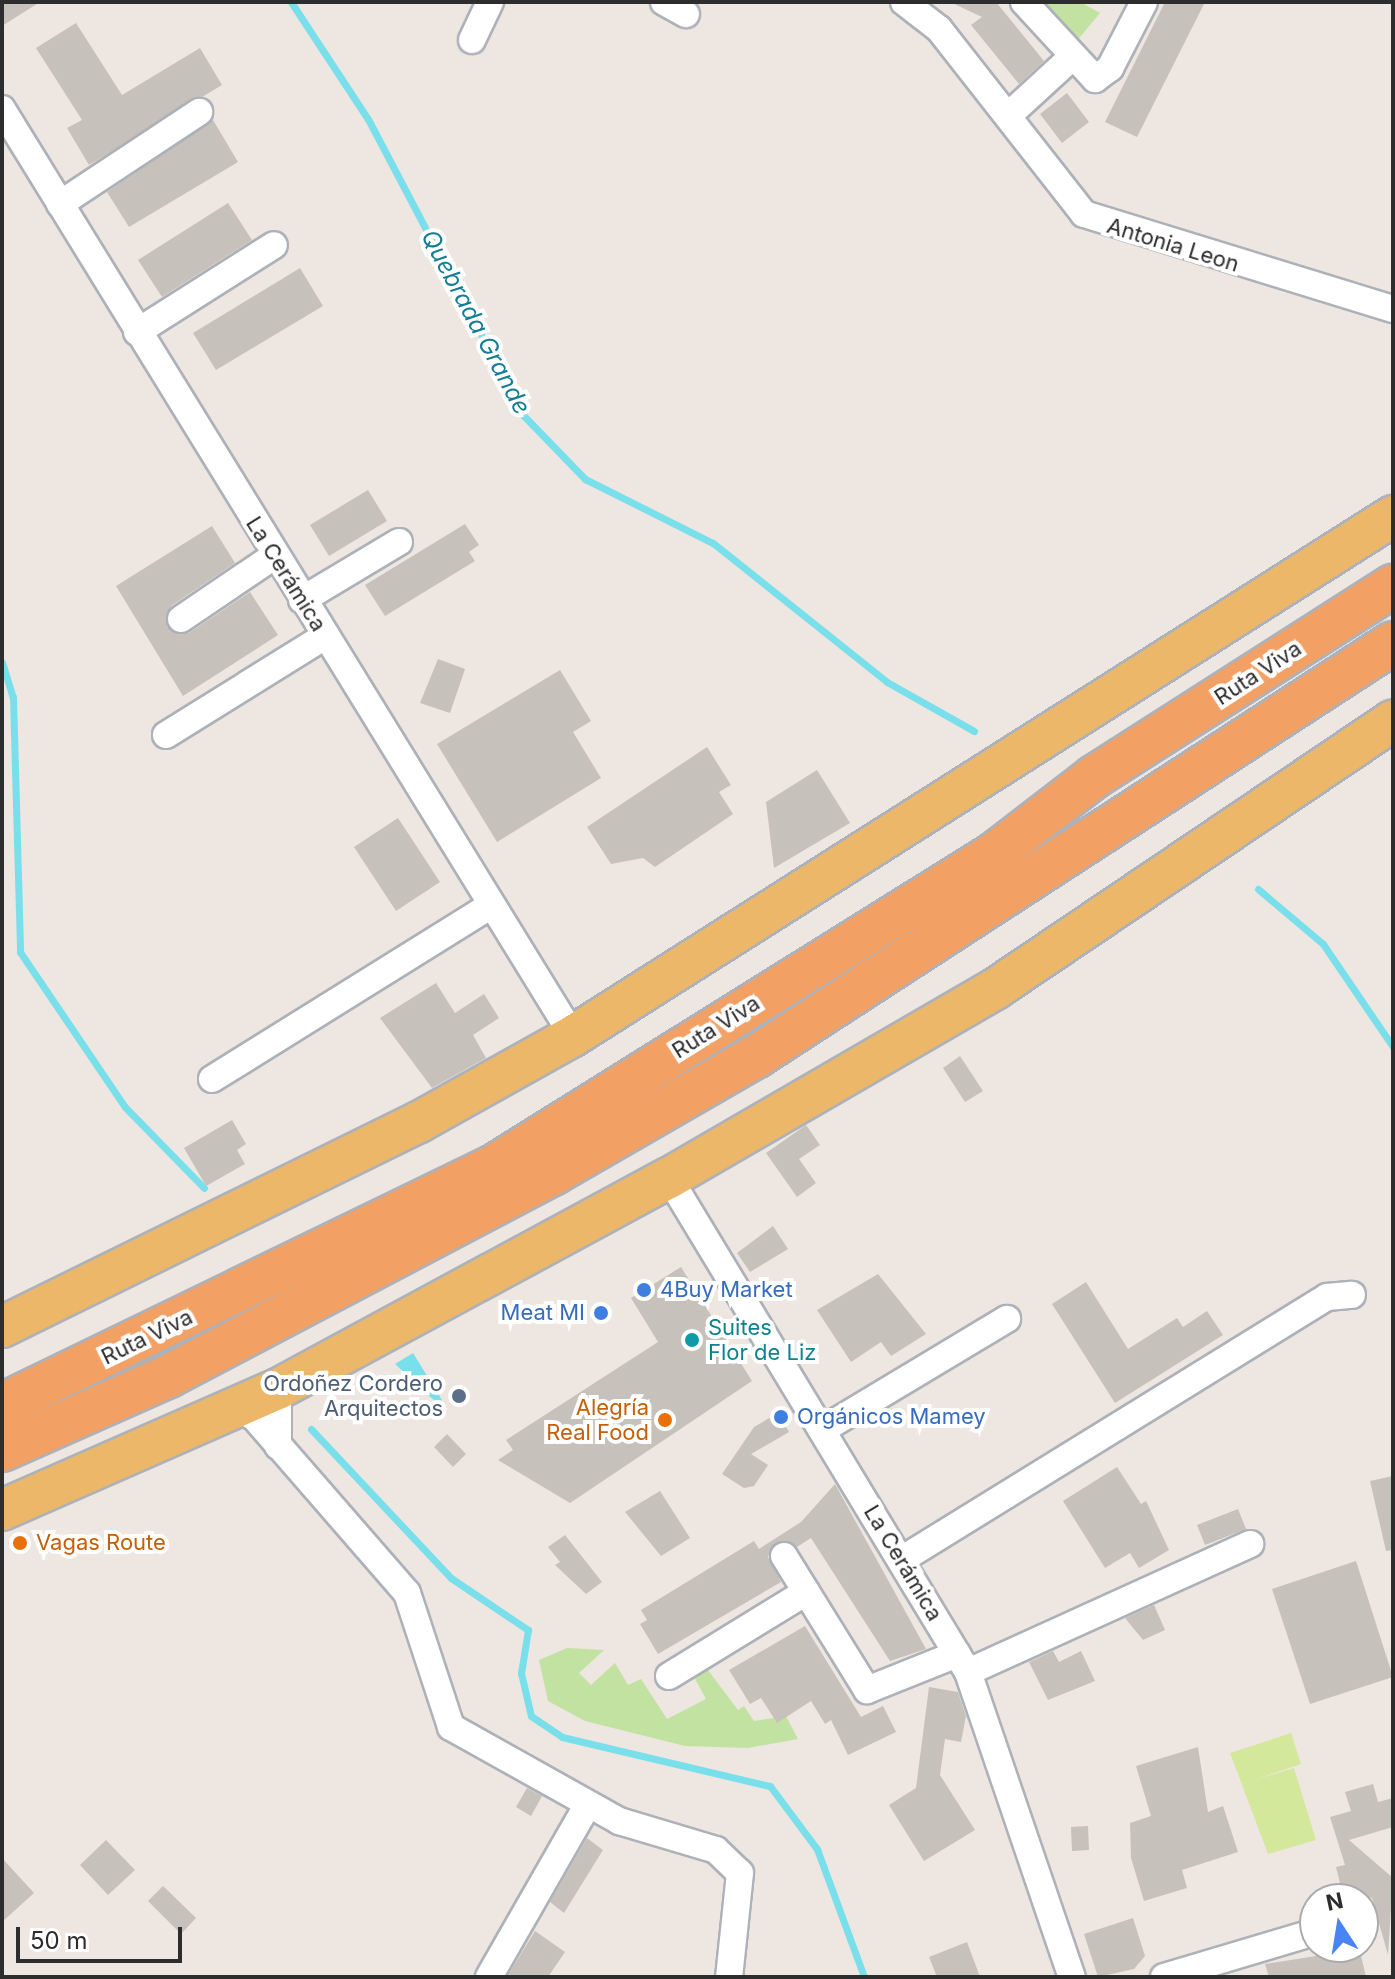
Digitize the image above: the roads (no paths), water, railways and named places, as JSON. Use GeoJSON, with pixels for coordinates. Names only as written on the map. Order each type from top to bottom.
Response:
{"type":"FeatureCollection","features":[{"type":"Feature","properties":{"kind":"highway"},"geometry":{"type":"LineString","coordinates":[[1094,777],[1393,554]]}},
{"type":"Feature","properties":{"kind":"highway","name":"Ruta Viva"},"geometry":{"type":"LineString","coordinates":[[2,1405],[494,1166],[994,854],[1094,777],[1393,586]]}},
{"type":"Feature","properties":{"kind":"highway","name":"Ruta Viva"},"geometry":{"type":"LineString","coordinates":[[2,1450],[169,1376],[554,1173],[757,1056],[1393,643]]}},
{"type":"Feature","properties":{"kind":"highway"},"geometry":{"type":"LineString","coordinates":[[1141,806],[1268,749],[1393,671]]}},
{"type":"Feature","properties":{"kind":"main road"},"geometry":{"type":"LineString","coordinates":[[2,1327],[406,1129],[573,1036],[1393,516]]}},
{"type":"Feature","properties":{"kind":"main road"},"geometry":{"type":"LineString","coordinates":[[2,1510],[278,1389],[669,1178],[995,989],[1393,721]]}},
{"type":"Feature","properties":{"kind":"street"},"geometry":{"type":"LineString","coordinates":[[472,40],[490,2]]}},
{"type":"Feature","properties":{"kind":"street","name":"Antonia Leon"},"geometry":{"type":"LineString","coordinates":[[904,2],[939,29],[1097,222],[1393,309]]}},
{"type":"Feature","properties":{"kind":"street"},"geometry":{"type":"LineString","coordinates":[[1024,2],[1090,77],[1105,74],[1144,2]]}},
{"type":"Feature","properties":{"kind":"street"},"geometry":{"type":"LineString","coordinates":[[1010,114],[1071,58]]}},
{"type":"Feature","properties":{"kind":"street","name":"La Cerámica"},"geometry":{"type":"LineString","coordinates":[[2,109],[274,556],[573,1036]]}},
{"type":"Feature","properties":{"kind":"street"},"geometry":{"type":"LineString","coordinates":[[60,204],[199,112]]}},
{"type":"Feature","properties":{"kind":"street"},"geometry":{"type":"LineString","coordinates":[[137,332],[274,245]]}},
{"type":"Feature","properties":{"kind":"street"},"geometry":{"type":"LineString","coordinates":[[302,600],[399,542]]}},
{"type":"Feature","properties":{"kind":"street"},"geometry":{"type":"LineString","coordinates":[[181,619],[274,556]]}},
{"type":"Feature","properties":{"kind":"street"},"geometry":{"type":"LineString","coordinates":[[166,735],[325,636]]}},
{"type":"Feature","properties":{"kind":"street"},"geometry":{"type":"LineString","coordinates":[[212,1079],[491,905]]}},
{"type":"Feature","properties":{"kind":"street","name":"La Cerámica"},"geometry":{"type":"LineString","coordinates":[[669,1178],[963,1663],[1072,1977]]}},
{"type":"Feature","properties":{"kind":"street"},"geometry":{"type":"LineString","coordinates":[[901,1560],[1327,1297],[1352,1295]]}},
{"type":"Feature","properties":{"kind":"street"},"geometry":{"type":"LineString","coordinates":[[822,1430],[1007,1319]]}},
{"type":"Feature","properties":{"kind":"street"},"geometry":{"type":"LineString","coordinates":[[278,1389],[278,1446]]}},
{"type":"Feature","properties":{"kind":"street"},"geometry":{"type":"LineString","coordinates":[[237,1408],[278,1446],[407,1593],[451,1727],[587,1806],[716,1850],[740,1873],[729,1977]]}},
{"type":"Feature","properties":{"kind":"street"},"geometry":{"type":"LineString","coordinates":[[784,1556],[867,1690],[963,1663],[1250,1544]]}},
{"type":"Feature","properties":{"kind":"street"},"geometry":{"type":"LineString","coordinates":[[669,1676],[806,1592]]}},
{"type":"Feature","properties":{"kind":"street"},"geometry":{"type":"LineString","coordinates":[[489,1977],[587,1806]]}},
{"type":"Feature","properties":{"kind":"street"},"geometry":{"type":"LineString","coordinates":[[1164,1977],[1299,1937]]}},
{"type":"Feature","properties":{"kind":"water"},"geometry":{"type":"Polygon","coordinates":[[[413,1353],[442,1400],[439,1405],[395,1364],[413,1353]]]}},
{"type":"Feature","properties":{"kind":"waterway","name":"Quebrada Grande"},"geometry":{"type":"LineString","coordinates":[[291,2],[368,119],[524,416],[585,479],[713,543],[887,682],[974,731]]}},
{"type":"Feature","properties":{"kind":"waterway"},"geometry":{"type":"LineString","coordinates":[[2,662],[13,697],[20,952],[125,1107],[204,1188]]}},
{"type":"Feature","properties":{"kind":"waterway","name":"Quebrada Grande"},"geometry":{"type":"LineString","coordinates":[[1258,889],[1323,944],[1393,1047]]}},
{"type":"Feature","properties":{"kind":"waterway"},"geometry":{"type":"LineString","coordinates":[[311,1429],[451,1578],[528,1630],[521,1673],[531,1716],[562,1737],[770,1786],[817,1849],[864,1977]]}},
{"type":"Feature","properties":{"kind":"place","name":"4Buy Market"},"geometry":{"type":"Point","coordinates":[644,1290]}},
{"type":"Feature","properties":{"kind":"place","name":"Meat MI"},"geometry":{"type":"Point","coordinates":[601,1313]}},
{"type":"Feature","properties":{"kind":"place","name":"Suites Flor de Liz"},"geometry":{"type":"Point","coordinates":[692,1340]}},
{"type":"Feature","properties":{"kind":"place","name":"Ordoñez Cordero Arquitectos"},"geometry":{"type":"Point","coordinates":[459,1396]}},
{"type":"Feature","properties":{"kind":"place","name":"Orgánicos Mamey"},"geometry":{"type":"Point","coordinates":[781,1417]}},
{"type":"Feature","properties":{"kind":"place","name":"Alegría Real Food"},"geometry":{"type":"Point","coordinates":[665,1420]}},
{"type":"Feature","properties":{"kind":"place","name":"Vagas Route"},"geometry":{"type":"Point","coordinates":[20,1543]}}]}
